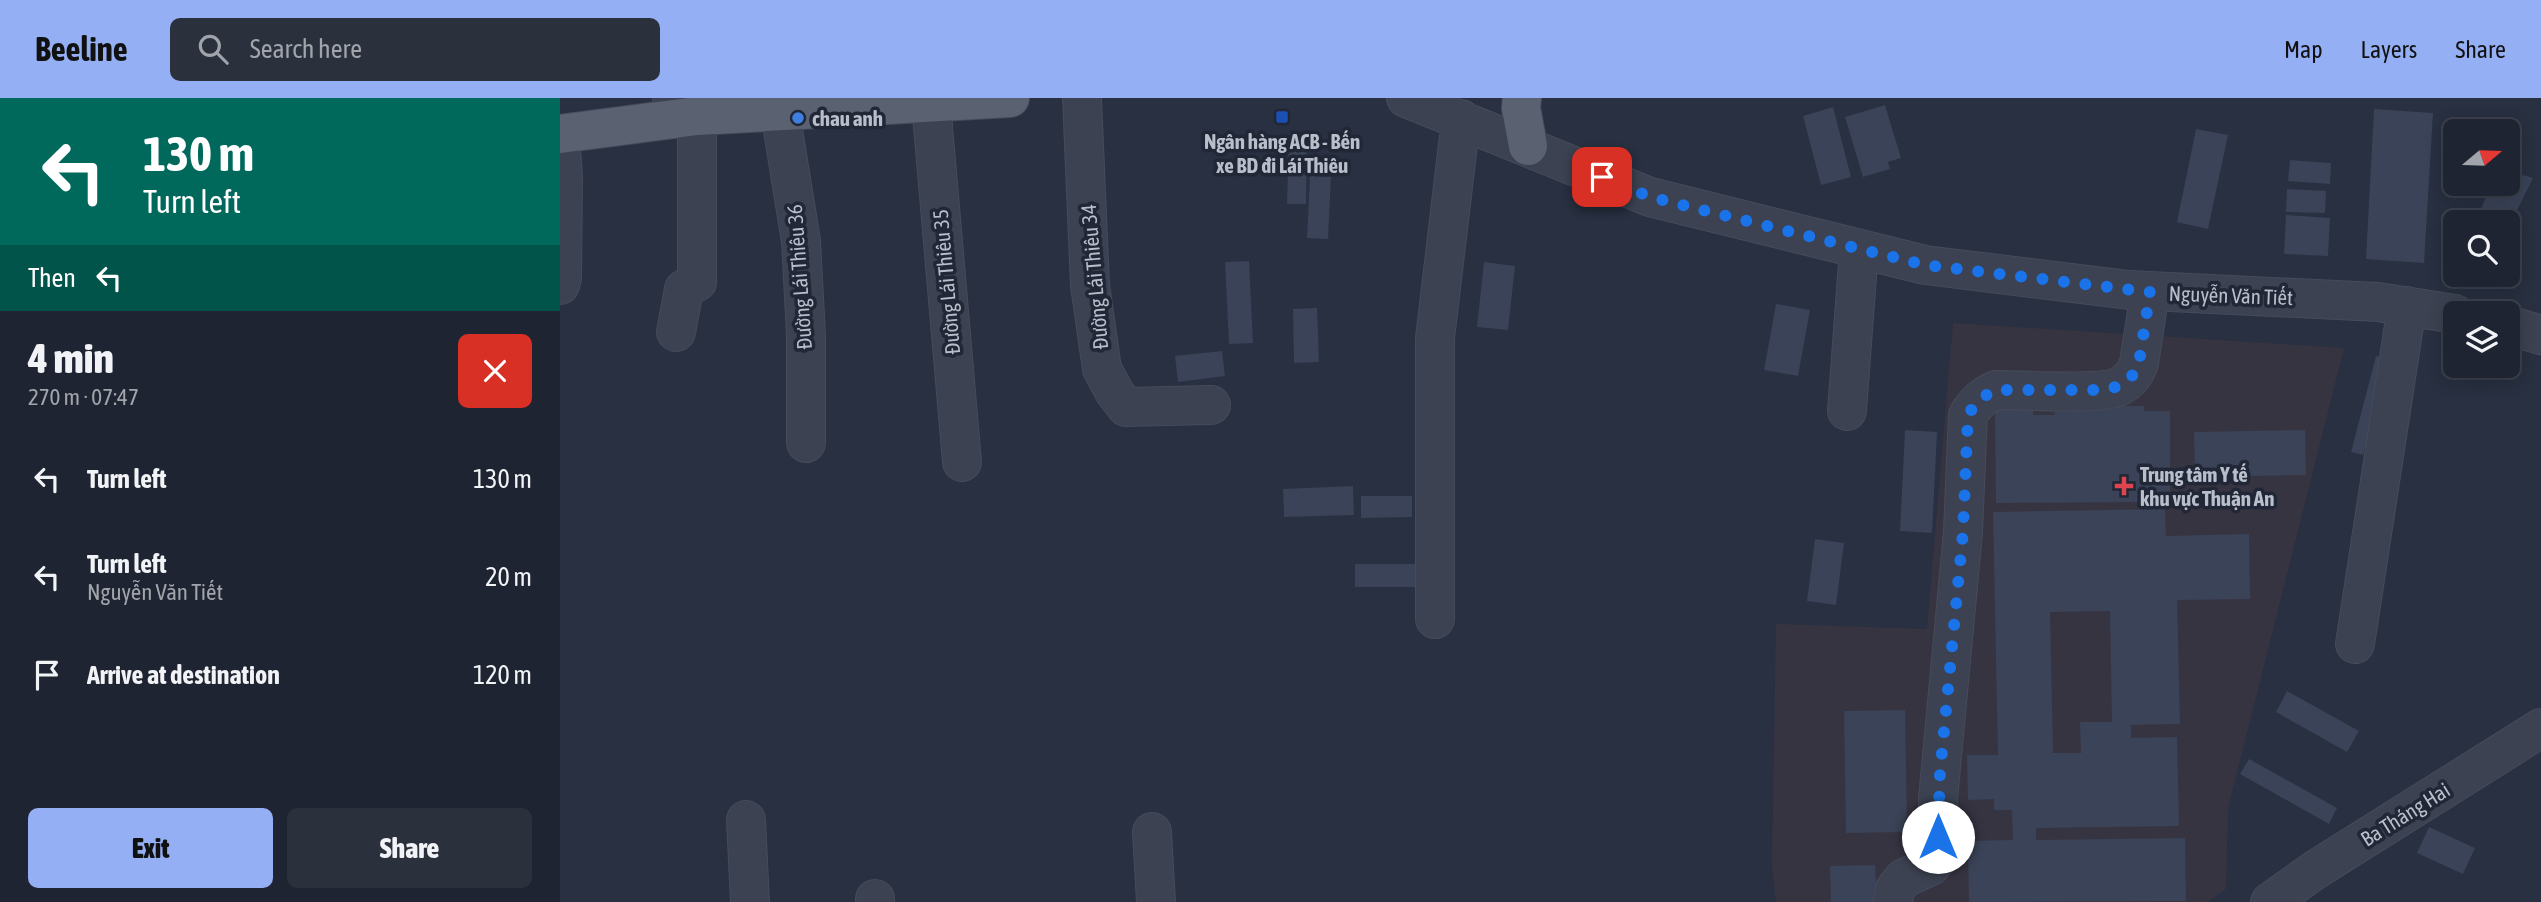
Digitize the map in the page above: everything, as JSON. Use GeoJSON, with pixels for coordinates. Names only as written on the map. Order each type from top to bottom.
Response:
{"type":"FeatureCollection","features":[{"type":"Feature","properties":{"kind":"main road"},"geometry":{"type":"LineString","coordinates":[[560,134],[685,107],[780,112],[1010,98]]}},
{"type":"Feature","properties":{"kind":"main road"},"geometry":{"type":"LineString","coordinates":[[1521,98],[1528,146]]}},
{"type":"Feature","properties":{"kind":"street","name":"Đường Lái Thiêu 34"},"geometry":{"type":"LineString","coordinates":[[1082,98],[1090,285],[1102,369],[1126,407],[1211,405]]}},
{"type":"Feature","properties":{"kind":"street","name":"Nguyễn Văn Tiết"},"geometry":{"type":"LineString","coordinates":[[1406,98],[1650,197],[1925,265],[2150,292],[2378,302],[2443,312]]}},
{"type":"Feature","properties":{"kind":"street","name":"Đường Lái Thiêu 35"},"geometry":{"type":"LineString","coordinates":[[931,103],[962,462]]}},
{"type":"Feature","properties":{"kind":"street"},"geometry":{"type":"LineString","coordinates":[[676,332],[684,289],[697,282],[685,107]]}},
{"type":"Feature","properties":{"kind":"street","name":"Đường Lái Thiêu 36"},"geometry":{"type":"LineString","coordinates":[[780,112],[801,241],[806,335],[806,443]]}},
{"type":"Feature","properties":{"kind":"street"},"geometry":{"type":"LineString","coordinates":[[1435,619],[1435,338],[1461,120]]}},
{"type":"Feature","properties":{"kind":"street"},"geometry":{"type":"LineString","coordinates":[[560,134],[563,177],[560,285]]}},
{"type":"Feature","properties":{"kind":"street"},"geometry":{"type":"LineString","coordinates":[[1847,411],[1859,249]]}},
{"type":"Feature","properties":{"kind":"street"},"geometry":{"type":"LineString","coordinates":[[1892,902],[1895,889],[1904,878],[1931,866],[1938,856],[1938,799],[1963,532],[1968,415],[1975,403],[1996,390],[2105,390],[2117,388],[2127,382],[2135,374],[2139,363],[2150,292]]}},
{"type":"Feature","properties":{"kind":"street"},"geometry":{"type":"LineString","coordinates":[[2355,644],[2407,306]]}},
{"type":"Feature","properties":{"kind":"street"},"geometry":{"type":"LineString","coordinates":[[2520,329],[2541,335]]}},
{"type":"Feature","properties":{"kind":"street","name":"Ba Tháng Hai"},"geometry":{"type":"LineString","coordinates":[[2270,902],[2315,870],[2541,728]]}},
{"type":"Feature","properties":{"kind":"street"},"geometry":{"type":"LineString","coordinates":[[746,820],[750,902]]}},
{"type":"Feature","properties":{"kind":"street"},"geometry":{"type":"LineString","coordinates":[[1152,832],[1156,902]]}},
{"type":"Feature","properties":{"kind":"shaded area","name":"Trung tâm Y tế khu vực Thuận An"},"geometry":{"type":"Polygon","coordinates":[[[1953,323],[2344,348],[2228,808],[2226,889],[2208,902],[1776,902],[1772,866],[1776,624],[1927,629],[1953,323]]]}},
{"type":"Feature","properties":{"kind":"building"},"geometry":{"type":"Polygon","coordinates":[[[1885,105],[1901,158],[1888,162],[1890,169],[1863,177],[1845,117],[1885,105]]]}},
{"type":"Feature","properties":{"kind":"building"},"geometry":{"type":"Polygon","coordinates":[[[1833,107],[1851,177],[1821,185],[1803,116],[1833,107]]]}},
{"type":"Feature","properties":{"kind":"building"},"geometry":{"type":"Polygon","coordinates":[[[2374,109],[2433,113],[2424,263],[2366,259],[2374,109]]]}},
{"type":"Feature","properties":{"kind":"building"},"geometry":{"type":"Polygon","coordinates":[[[2196,129],[2228,135],[2208,229],[2177,222],[2196,129]]]}},
{"type":"Feature","properties":{"kind":"building"},"geometry":{"type":"Polygon","coordinates":[[[1289,133],[1307,134],[1306,204],[1287,204],[1289,133]]]}},
{"type":"Feature","properties":{"kind":"building"},"geometry":{"type":"Polygon","coordinates":[[[2290,160],[2331,163],[2330,184],[2288,181],[2290,160]]]}},
{"type":"Feature","properties":{"kind":"building"},"geometry":{"type":"Polygon","coordinates":[[[2520,174],[2533,178],[2517,210],[2480,210],[2487,196],[2520,196],[2520,174]]]}},
{"type":"Feature","properties":{"kind":"building"},"geometry":{"type":"Polygon","coordinates":[[[1310,176],[1331,177],[1328,239],[1307,238],[1310,176]]]}},
{"type":"Feature","properties":{"kind":"building"},"geometry":{"type":"Polygon","coordinates":[[[2287,189],[2326,191],[2325,213],[2286,212],[2287,189]]]}},
{"type":"Feature","properties":{"kind":"building"},"geometry":{"type":"Polygon","coordinates":[[[2286,215],[2330,218],[2328,256],[2284,254],[2286,215]]]}},
{"type":"Feature","properties":{"kind":"building"},"geometry":{"type":"Polygon","coordinates":[[[1249,261],[1253,343],[1229,344],[1225,262],[1249,261]]]}},
{"type":"Feature","properties":{"kind":"building"},"geometry":{"type":"Polygon","coordinates":[[[1484,262],[1515,266],[1508,330],[1477,327],[1484,262]]]}},
{"type":"Feature","properties":{"kind":"building"},"geometry":{"type":"Polygon","coordinates":[[[1776,304],[1810,310],[1798,376],[1764,370],[1776,304]]]}},
{"type":"Feature","properties":{"kind":"building"},"geometry":{"type":"Polygon","coordinates":[[[1317,308],[1319,362],[1294,363],[1293,309],[1317,308]]]}},
{"type":"Feature","properties":{"kind":"building"},"geometry":{"type":"Polygon","coordinates":[[[1222,351],[1225,376],[1178,382],[1175,356],[1222,351]]]}},
{"type":"Feature","properties":{"kind":"building"},"geometry":{"type":"Polygon","coordinates":[[[2376,356],[2390,360],[2363,455],[2351,452],[2376,356]]]}},
{"type":"Feature","properties":{"kind":"building"},"geometry":{"type":"Polygon","coordinates":[[[2055,406],[2144,406],[2144,411],[2170,411],[2170,497],[2142,497],[2142,502],[1996,503],[1995,408],[2033,408],[2033,415],[2055,415],[2055,406]]]}},
{"type":"Feature","properties":{"kind":"building"},"geometry":{"type":"Polygon","coordinates":[[[1905,430],[1937,432],[1932,533],[1900,531],[1905,430]]]}},
{"type":"Feature","properties":{"kind":"building"},"geometry":{"type":"Polygon","coordinates":[[[2305,430],[2306,475],[2195,477],[2194,432],[2305,430]]]}},
{"type":"Feature","properties":{"kind":"building"},"geometry":{"type":"Polygon","coordinates":[[[1353,486],[1354,515],[1284,517],[1283,489],[1353,486]]]}},
{"type":"Feature","properties":{"kind":"building"},"geometry":{"type":"Polygon","coordinates":[[[1361,496],[1412,496],[1412,517],[1361,518],[1361,496]]]}},
{"type":"Feature","properties":{"kind":"building"},"geometry":{"type":"Polygon","coordinates":[[[2165,509],[2166,536],[2249,534],[2250,599],[2177,600],[2180,724],[2131,725],[2131,738],[2177,737],[2179,826],[2036,828],[2036,840],[2185,838],[2186,901],[1969,902],[1968,841],[2013,840],[2012,810],[1994,810],[1994,799],[1968,800],[1967,755],[1998,755],[1993,512],[2165,509]],[[2110,611],[2050,612],[2053,753],[2081,753],[2080,722],[2112,722],[2110,611]]]}},
{"type":"Feature","properties":{"kind":"building"},"geometry":{"type":"Polygon","coordinates":[[[1815,539],[1844,543],[1836,605],[1807,601],[1815,539]]]}},
{"type":"Feature","properties":{"kind":"building"},"geometry":{"type":"Polygon","coordinates":[[[1355,564],[1420,564],[1420,587],[1355,587],[1355,564]]]}},
{"type":"Feature","properties":{"kind":"building"},"geometry":{"type":"Polygon","coordinates":[[[2287,691],[2359,731],[2347,752],[2276,712],[2287,691]]]}},
{"type":"Feature","properties":{"kind":"building"},"geometry":{"type":"Polygon","coordinates":[[[1905,710],[1907,832],[1846,833],[1844,711],[1905,710]]]}},
{"type":"Feature","properties":{"kind":"building"},"geometry":{"type":"Polygon","coordinates":[[[2249,759],[2337,808],[2329,824],[2240,774],[2249,759]]]}},
{"type":"Feature","properties":{"kind":"building"},"geometry":{"type":"Polygon","coordinates":[[[2429,827],[2475,848],[2463,874],[2417,853],[2429,827]]]}},
{"type":"Feature","properties":{"kind":"building"},"geometry":{"type":"Polygon","coordinates":[[[1875,865],[1877,902],[1831,902],[1830,866],[1875,865]]]}},
{"type":"Feature","properties":{"kind":"place","name":"Ngân hàng ACB - Bến xe BD đi Lái Thiêu"},"geometry":{"type":"Point","coordinates":[1282,117]}},
{"type":"Feature","properties":{"kind":"place","name":"chau anh"},"geometry":{"type":"Point","coordinates":[798,118]}},
{"type":"Feature","properties":{"kind":"place","name":"Trung tâm Y tế khu vực Thuận An"},"geometry":{"type":"Point","coordinates":[2124,486]}},
{"type":"Feature","properties":{"kind":"route"},"geometry":{"type":"LineString","coordinates":[[1602,177],[1650,197],[1925,265],[2150,292],[2139,363],[2135,374],[2127,382],[2117,388],[2105,390],[1996,390],[1975,403],[1968,415],[1963,532],[1940,773],[1938,837]]}}]}
